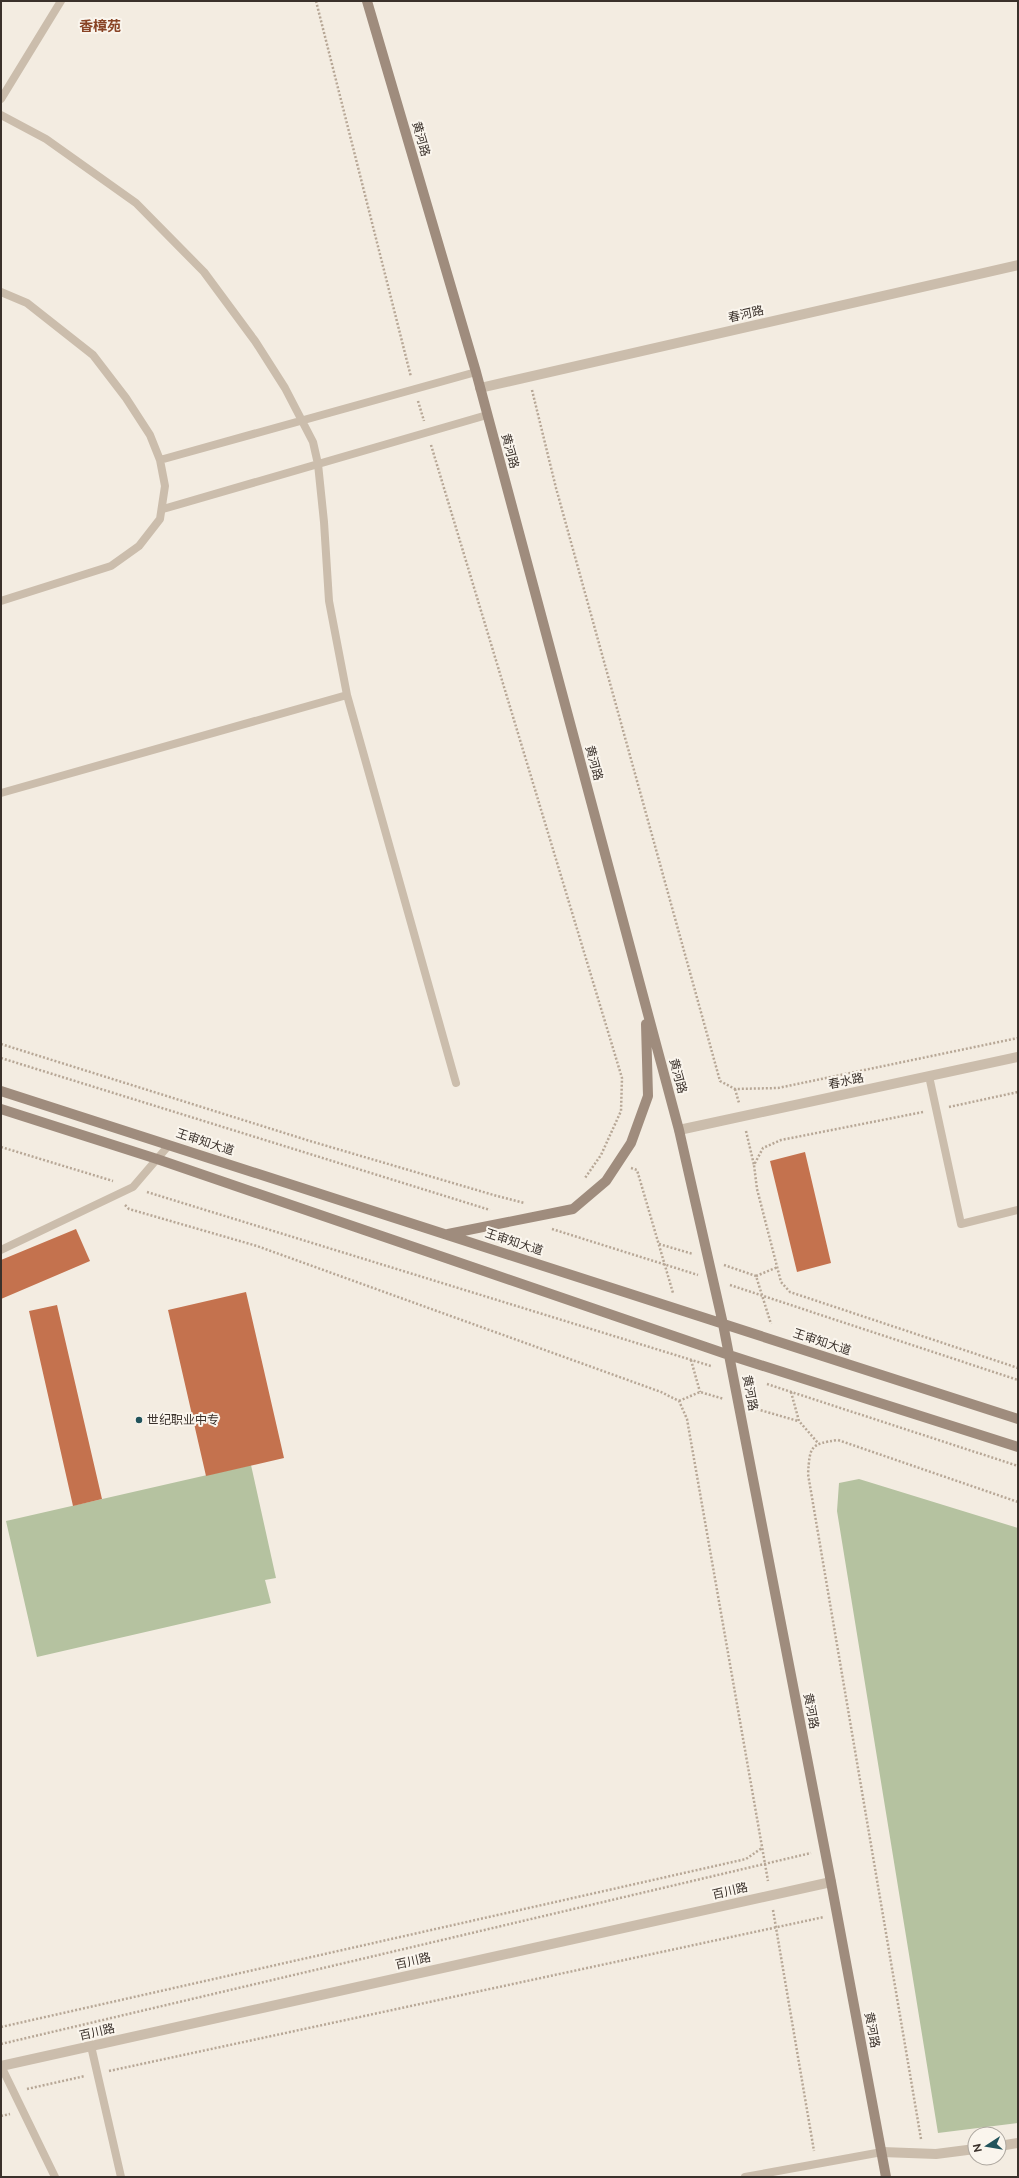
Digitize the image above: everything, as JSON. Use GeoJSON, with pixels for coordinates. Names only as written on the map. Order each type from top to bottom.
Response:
{"type":"FeatureCollection","features":[{"type":"Feature","properties":{"kind":"main road","name":"黄河路"},"geometry":{"type":"LineString","coordinates":[[367,1],[476,372],[679,1130],[723,1324],[825,1849],[886,2177]]}},
{"type":"Feature","properties":{"kind":"main road"},"geometry":{"type":"LineString","coordinates":[[447,1234],[573,1209],[606,1181],[631,1143],[648,1096],[646,1006]]}},
{"type":"Feature","properties":{"kind":"main road","name":"王审知大道"},"geometry":{"type":"LineString","coordinates":[[1,1091],[1018,1419]]}},
{"type":"Feature","properties":{"kind":"main road"},"geometry":{"type":"LineString","coordinates":[[1,1109],[157,1159],[729,1355],[1018,1447]]}},
{"type":"Feature","properties":{"kind":"street","name":"春河路"},"geometry":{"type":"LineString","coordinates":[[480,388],[1018,265]]}},
{"type":"Feature","properties":{"kind":"street","name":"春水路"},"geometry":{"type":"LineString","coordinates":[[679,1130],[1018,1057]]}},
{"type":"Feature","properties":{"kind":"street","name":"百川路"},"geometry":{"type":"LineString","coordinates":[[1,2066],[831,1882]]}},
{"type":"Feature","properties":{"kind":"street"},"geometry":{"type":"LineString","coordinates":[[1007,2145],[1018,2143]]}},
{"type":"Feature","properties":{"kind":"street"},"geometry":{"type":"LineString","coordinates":[[882,2152],[924,2154],[967,2150]]}},
{"type":"Feature","properties":{"kind":"lane"},"geometry":{"type":"LineString","coordinates":[[1,99],[61,1]]}},
{"type":"Feature","properties":{"kind":"lane"},"geometry":{"type":"LineString","coordinates":[[1,116],[46,139],[136,203],[204,272],[255,340],[303,420],[313,442],[318,464],[324,522],[329,601],[347,695],[456,1083]]}},
{"type":"Feature","properties":{"kind":"lane"},"geometry":{"type":"LineString","coordinates":[[1,292],[27,303],[93,355],[146,429],[160,460],[165,486],[163,509],[160,519],[139,546],[111,566],[1,601]]}},
{"type":"Feature","properties":{"kind":"lane"},"geometry":{"type":"LineString","coordinates":[[160,460],[476,372]]}},
{"type":"Feature","properties":{"kind":"lane"},"geometry":{"type":"LineString","coordinates":[[163,509],[487,415]]}},
{"type":"Feature","properties":{"kind":"lane"},"geometry":{"type":"LineString","coordinates":[[1,793],[347,695]]}},
{"type":"Feature","properties":{"kind":"lane"},"geometry":{"type":"LineString","coordinates":[[929,1076],[961,1224],[1018,1210]]}},
{"type":"Feature","properties":{"kind":"lane"},"geometry":{"type":"LineString","coordinates":[[1,1250],[133,1187],[170,1145]]}},
{"type":"Feature","properties":{"kind":"lane"},"geometry":{"type":"LineString","coordinates":[[90,2046],[121,2177]]}},
{"type":"Feature","properties":{"kind":"lane"},"geometry":{"type":"LineString","coordinates":[[1,2066],[55,2177]]}},
{"type":"Feature","properties":{"kind":"lane"},"geometry":{"type":"LineString","coordinates":[[745,2177],[882,2152]]}},
{"type":"Feature","properties":{"kind":"path"},"geometry":{"type":"LineString","coordinates":[[316,1],[415,390],[622,1078],[621,1111],[601,1155],[584,1179]]}},
{"type":"Feature","properties":{"kind":"path"},"geometry":{"type":"LineString","coordinates":[[528,377],[558,496],[720,1080],[735,1090],[778,1088],[1018,1038]]}},
{"type":"Feature","properties":{"kind":"path"},"geometry":{"type":"LineString","coordinates":[[1,1044],[310,1141],[497,1196],[526,1203]]}},
{"type":"Feature","properties":{"kind":"path"},"geometry":{"type":"LineString","coordinates":[[1018,1092],[936,1110],[781,1140],[763,1148],[754,1165],[757,1189],[781,1282],[790,1292],[1018,1368]]}},
{"type":"Feature","properties":{"kind":"path"},"geometry":{"type":"LineString","coordinates":[[1,1147],[732,1373]]}},
{"type":"Feature","properties":{"kind":"path"},"geometry":{"type":"LineString","coordinates":[[601,1155],[637,1170],[678,1310]]}},
{"type":"Feature","properties":{"kind":"path"},"geometry":{"type":"LineString","coordinates":[[117,1195],[129,1209],[257,1246],[661,1392],[679,1402],[687,1420],[816,2164]]}},
{"type":"Feature","properties":{"kind":"path"},"geometry":{"type":"LineString","coordinates":[[659,1244],[756,1276],[778,1267]]}},
{"type":"Feature","properties":{"kind":"path"},"geometry":{"type":"LineString","coordinates":[[756,1276],[776,1341]]}},
{"type":"Feature","properties":{"kind":"path"},"geometry":{"type":"LineString","coordinates":[[679,1402],[700,1392],[686,1339]]}},
{"type":"Feature","properties":{"kind":"path"},"geometry":{"type":"LineString","coordinates":[[786,1373],[799,1421],[818,1443]]}},
{"type":"Feature","properties":{"kind":"path"},"geometry":{"type":"LineString","coordinates":[[762,1383],[1018,1466]]}},
{"type":"Feature","properties":{"kind":"path"},"geometry":{"type":"LineString","coordinates":[[924,2154],[808,1474],[810,1452],[818,1443],[838,1440],[1018,1502]]}},
{"type":"Feature","properties":{"kind":"path"},"geometry":{"type":"LineString","coordinates":[[1,2027],[746,1859],[762,1848]]}},
{"type":"Feature","properties":{"kind":"path"},"geometry":{"type":"LineString","coordinates":[[1,2044],[825,1849]]}},
{"type":"Feature","properties":{"kind":"path"},"geometry":{"type":"LineString","coordinates":[[14,2092],[837,1914]]}},
{"type":"Feature","properties":{"kind":"green space"},"geometry":{"type":"Polygon","coordinates":[[[251,1465],[276,1578],[265,1580],[271,1603],[37,1657],[6,1521],[251,1465]]]}},
{"type":"Feature","properties":{"kind":"green space"},"geometry":{"type":"Polygon","coordinates":[[[859,1479],[1018,1528],[1018,2123],[994,2126],[967,2126],[967,2129],[938,2133],[837,1511],[839,1483],[859,1479]]]}},
{"type":"Feature","properties":{"kind":"building"},"geometry":{"type":"Polygon","coordinates":[[[805,1152],[831,1263],[797,1272],[770,1161],[805,1152]]]}},
{"type":"Feature","properties":{"kind":"building"},"geometry":{"type":"Polygon","coordinates":[[[76,1229],[90,1261],[1,1299],[1,1260],[76,1229]]]}},
{"type":"Feature","properties":{"kind":"building"},"geometry":{"type":"Polygon","coordinates":[[[246,1292],[284,1458],[206,1476],[168,1310],[246,1292]]]}},
{"type":"Feature","properties":{"kind":"building"},"geometry":{"type":"Polygon","coordinates":[[[57,1305],[102,1499],[73,1506],[29,1311],[57,1305]]]}},
{"type":"Feature","properties":{"kind":"place","name":"世纪职业中专"},"geometry":{"type":"Point","coordinates":[139,1420]}},
{"type":"Feature","properties":{"kind":"district","name":"香樟苑"},"geometry":{"type":"Point","coordinates":[100,26]}}]}
